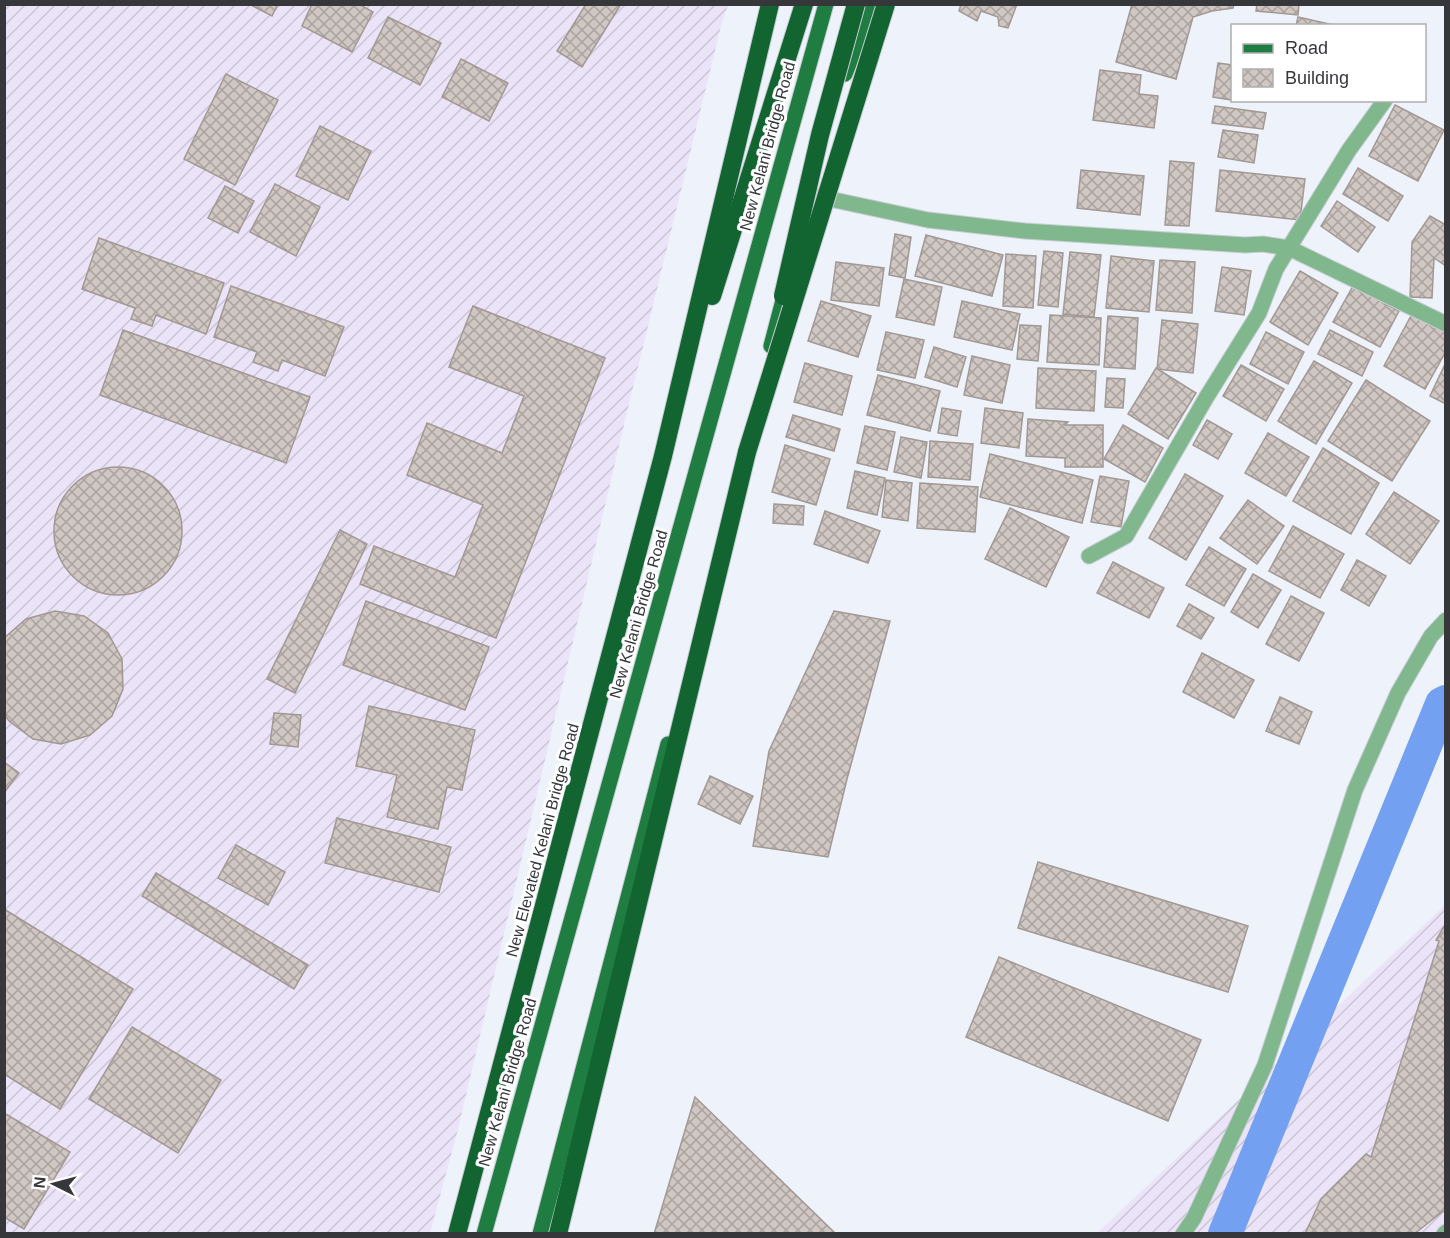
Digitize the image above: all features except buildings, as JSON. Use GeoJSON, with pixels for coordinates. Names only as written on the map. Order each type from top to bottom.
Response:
{"type":"FeatureCollection","features":[{"type":"Feature","properties":{"kind":"highway"},"geometry":{"type":"LineString","coordinates":[[663,456],[770,4]]}},
{"type":"Feature","properties":{"kind":"highway"},"geometry":{"type":"LineString","coordinates":[[663,456],[804,4]]}},
{"type":"Feature","properties":{"kind":"highway"},"geometry":{"type":"LineString","coordinates":[[558,1233],[747,453],[820,135],[856,4]]}},
{"type":"Feature","properties":{"kind":"highway"},"geometry":{"type":"LineString","coordinates":[[747,453],[886,4]]}},
{"type":"Feature","properties":{"kind":"highway","name":"New Elevated Kelani Bridge Road"},"geometry":{"type":"LineString","coordinates":[[457,1233],[663,456]]}},
{"type":"Feature","properties":{"kind":"main road","name":"New Kelani Bridge Road"},"geometry":{"type":"LineString","coordinates":[[484,1233],[826,4]]}},
{"type":"Feature","properties":{"kind":"main road"},"geometry":{"type":"LineString","coordinates":[[540,1233],[811,195],[849,61],[873,4]]}},
{"type":"Feature","properties":{"kind":"street"},"geometry":{"type":"LineString","coordinates":[[1089,556],[1126,536],[1206,398],[1259,313],[1276,268],[1349,150],[1384,102]]}},
{"type":"Feature","properties":{"kind":"street"},"geometry":{"type":"LineString","coordinates":[[811,195],[928,220],[1014,230],[1112,238],[1263,244],[1289,248],[1446,324]]}},
{"type":"Feature","properties":{"kind":"street"},"geometry":{"type":"LineString","coordinates":[[1183,1233],[1194,1218],[1265,1065],[1355,790],[1398,693],[1431,636],[1446,620]]}},
{"type":"Feature","properties":{"kind":"shaded area"},"geometry":{"type":"Polygon","coordinates":[[[5,5],[728,5],[628,408],[457,1133],[430,1233],[5,1234],[5,5]]]}},
{"type":"Feature","properties":{"kind":"shaded area"},"geometry":{"type":"Polygon","coordinates":[[[1445,905],[1445,1233],[1097,1233],[1445,905]]]}},
{"type":"Feature","properties":{"kind":"waterway"},"geometry":{"type":"LineString","coordinates":[[1225,1234],[1442,704],[1446,702]]}}]}
